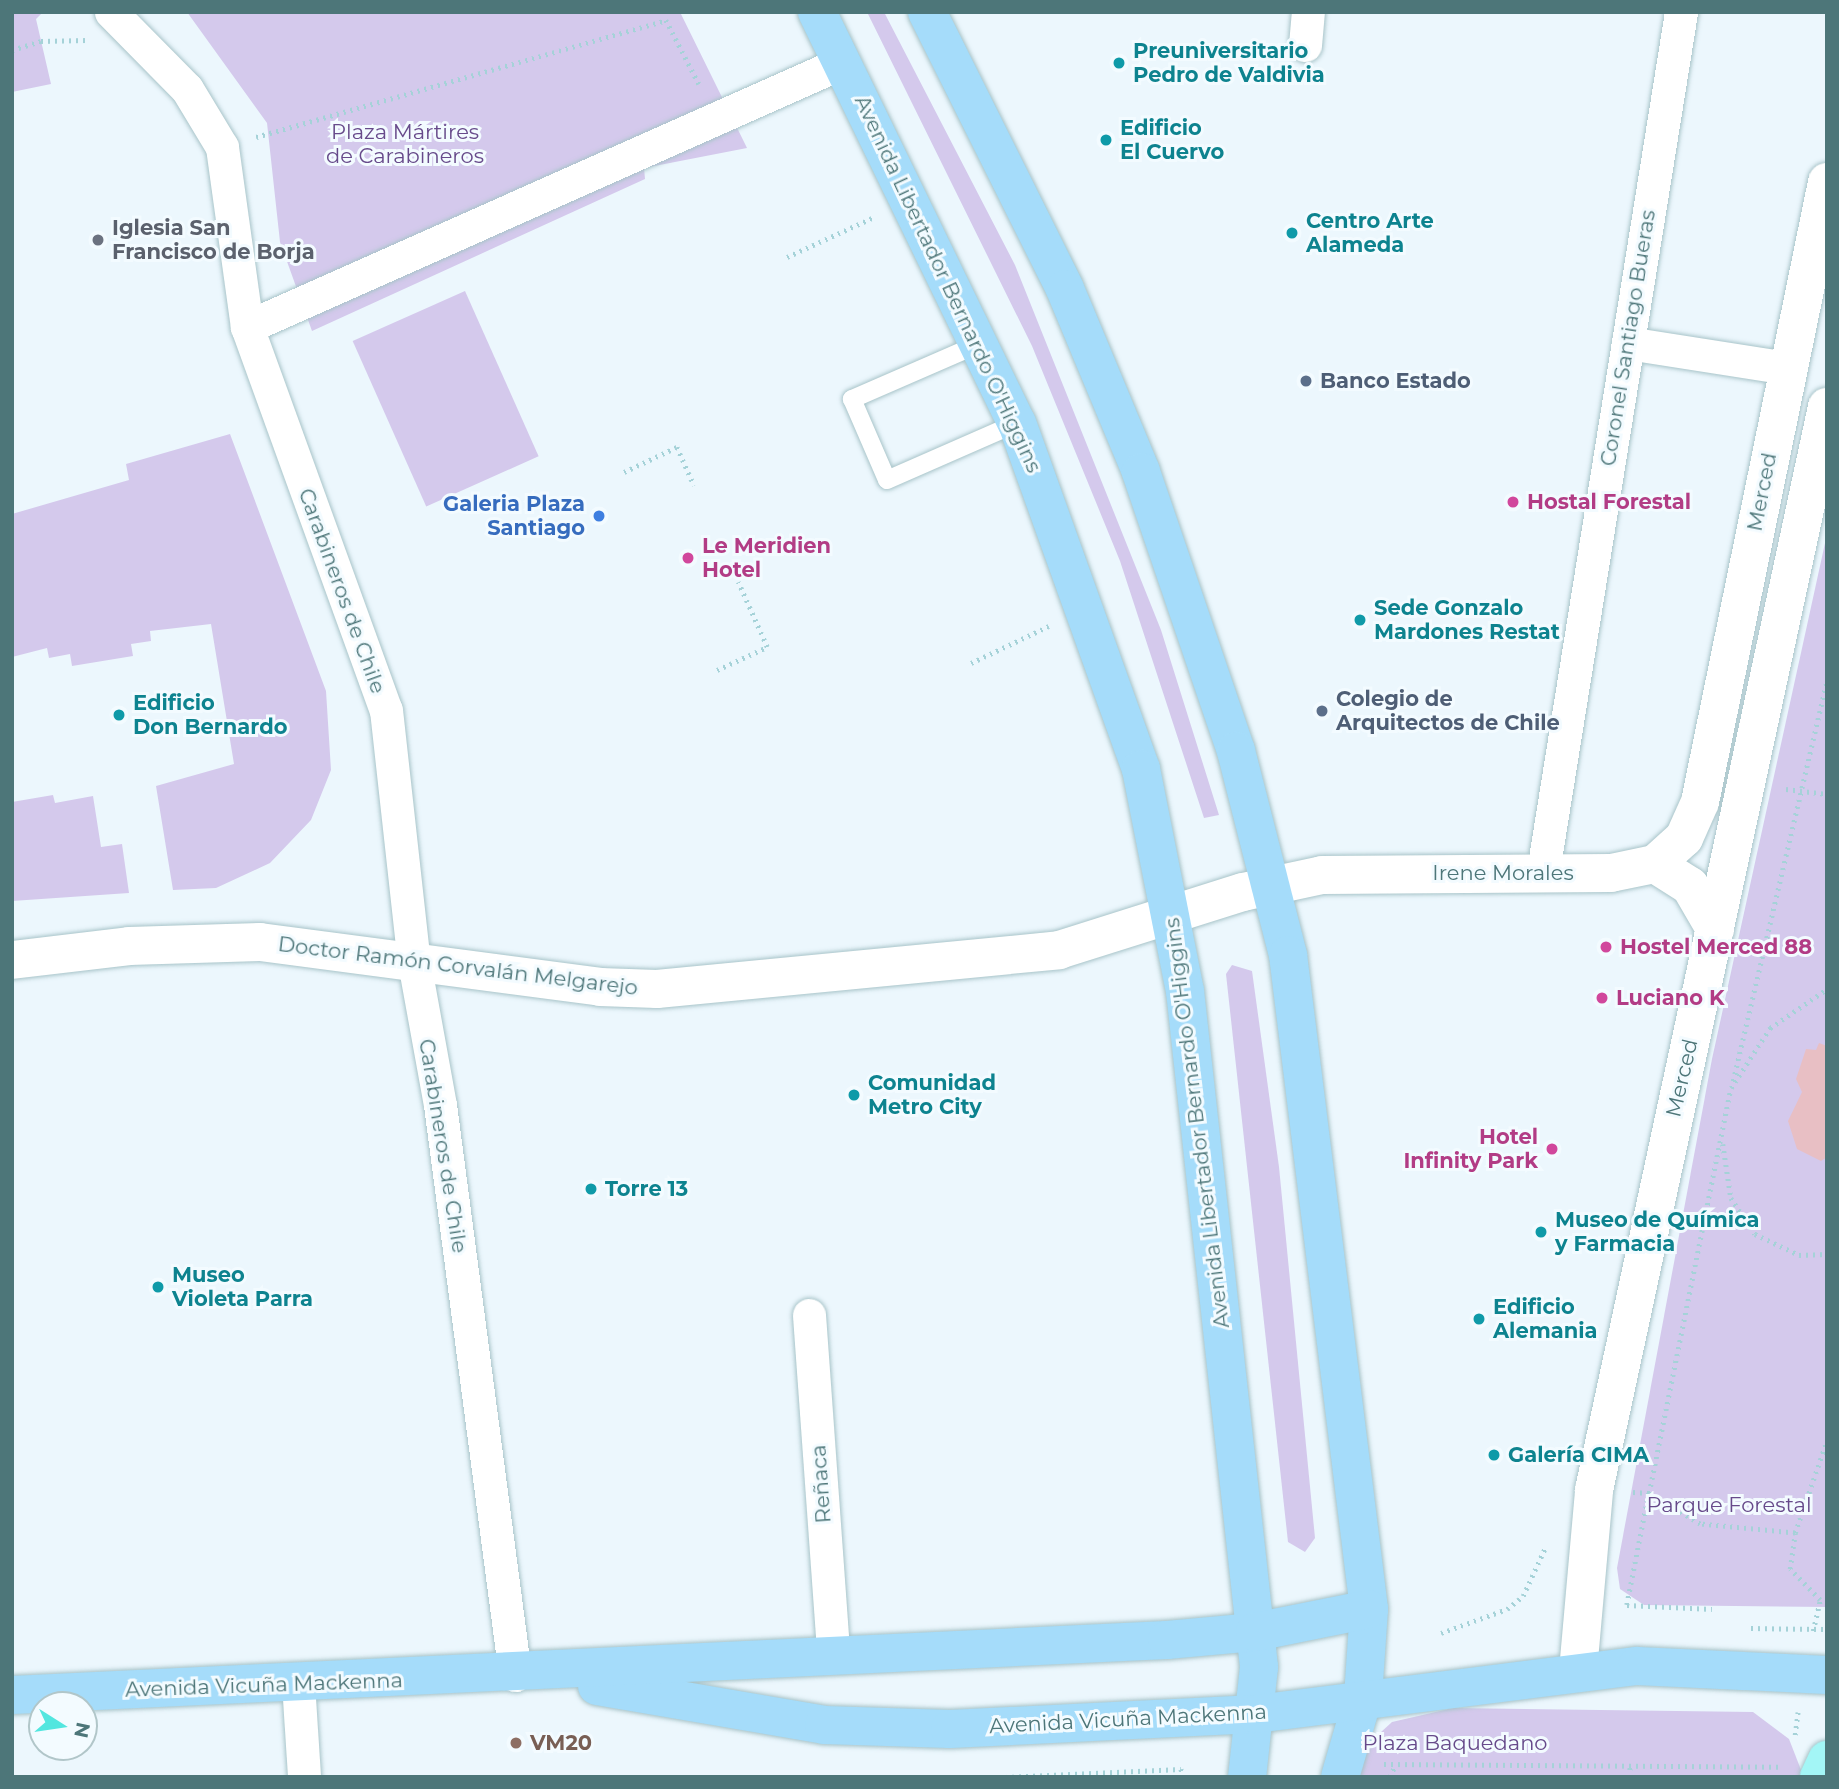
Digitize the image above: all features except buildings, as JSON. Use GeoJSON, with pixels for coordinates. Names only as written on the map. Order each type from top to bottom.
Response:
{"type":"FeatureCollection","features":[{"type":"Feature","properties":{"kind":"main road","name":"Avenida Libertador Bernardo O'Higgins"},"geometry":{"type":"LineString","coordinates":[[817,12],[912,199],[1017,423],[1130,723],[1172,912],[1255,1632],[1256,1714],[1247,1777]]}},
{"type":"Feature","properties":{"kind":"main road"},"geometry":{"type":"LineString","coordinates":[[927,12],[1107,385],[1207,659],[1271,884],[1303,1037],[1369,1609],[1363,1698],[1343,1771]]}},
{"type":"Feature","properties":{"kind":"main road","name":"Merced"},"geometry":{"type":"LineString","coordinates":[[1655,864],[1684,838],[1700,802],[1827,182]]}},
{"type":"Feature","properties":{"kind":"main road","name":"Merced"},"geometry":{"type":"LineString","coordinates":[[1578,1671],[1594,1490],[1827,407]]}},
{"type":"Feature","properties":{"kind":"main road"},"geometry":{"type":"LineString","coordinates":[[1655,864],[1690,886],[1715,929]]}},
{"type":"Feature","properties":{"kind":"main road","name":"Irene Morales"},"geometry":{"type":"LineString","coordinates":[[1271,884],[1322,875],[1543,871],[1611,873],[1655,864]]}},
{"type":"Feature","properties":{"kind":"main road","name":"Doctor Ramón Corvalán Melgarejo"},"geometry":{"type":"LineString","coordinates":[[12,960],[247,942],[657,989],[1059,950],[1172,912],[1271,884]]}},
{"type":"Feature","properties":{"kind":"main road","name":"Avenida Vicuña Mackenna"},"geometry":{"type":"LineString","coordinates":[[12,1695],[515,1675],[834,1653],[1255,1632],[1369,1609]]}},
{"type":"Feature","properties":{"kind":"main road","name":"Avenida Vicuña Mackenna"},"geometry":{"type":"LineString","coordinates":[[515,1675],[854,1728],[1256,1714],[1578,1671],[1731,1666],[1816,1674]]}},
{"type":"Feature","properties":{"kind":"street","name":"Carabineros de Chile"},"geometry":{"type":"LineString","coordinates":[[111,12],[134,40],[187,89],[222,147],[247,327],[386,710],[414,962],[442,1118],[515,1675]]}},
{"type":"Feature","properties":{"kind":"street","name":"Coronel Santiago Bueras"},"geometry":{"type":"LineString","coordinates":[[1543,871],[1681,12]]}},
{"type":"Feature","properties":{"kind":"street"},"geometry":{"type":"LineString","coordinates":[[247,327],[842,62]]}},
{"type":"Feature","properties":{"kind":"street"},"geometry":{"type":"LineString","coordinates":[[1628,343],[1787,368]]}},
{"type":"Feature","properties":{"kind":"street","name":"Reñaca"},"geometry":{"type":"LineString","coordinates":[[809,1315],[834,1653]]}},
{"type":"Feature","properties":{"kind":"street"},"geometry":{"type":"LineString","coordinates":[[298,1683],[304,1777]]}},
{"type":"Feature","properties":{"kind":"lane"},"geometry":{"type":"LineString","coordinates":[[981,344],[852,399],[887,480],[1017,423]]}},
{"type":"Feature","properties":{"kind":"path"},"geometry":{"type":"LineString","coordinates":[[222,147],[666,20],[718,119]]}},
{"type":"Feature","properties":{"kind":"path"},"geometry":{"type":"LineString","coordinates":[[12,50],[41,41],[134,40]]}},
{"type":"Feature","properties":{"kind":"path"},"geometry":{"type":"LineString","coordinates":[[787,257],[912,199]]}},
{"type":"Feature","properties":{"kind":"path"},"geometry":{"type":"LineString","coordinates":[[624,472],[677,447],[694,485]]}},
{"type":"Feature","properties":{"kind":"path"},"geometry":{"type":"LineString","coordinates":[[717,670],[767,647],[738,582]]}},
{"type":"Feature","properties":{"kind":"path"},"geometry":{"type":"LineString","coordinates":[[971,663],[1088,608]]}},
{"type":"Feature","properties":{"kind":"path"},"geometry":{"type":"LineString","coordinates":[[1795,1533],[1700,1524],[1649,1493],[1731,1088],[1827,680]]}},
{"type":"Feature","properties":{"kind":"path"},"geometry":{"type":"LineString","coordinates":[[1731,1088],[1770,1028],[1827,989]]}},
{"type":"Feature","properties":{"kind":"path"},"geometry":{"type":"LineString","coordinates":[[1722,1139],[1731,1198],[1755,1234],[1799,1255],[1827,1254]]}},
{"type":"Feature","properties":{"kind":"path"},"geometry":{"type":"LineString","coordinates":[[1794,1740],[1816,1674],[1820,1600],[1790,1569],[1795,1533],[1827,1440]]}},
{"type":"Feature","properties":{"kind":"path"},"geometry":{"type":"LineString","coordinates":[[1343,1771],[1395,1764],[1812,1768]]}},
{"type":"Feature","properties":{"kind":"path"},"geometry":{"type":"LineString","coordinates":[[1390,1777],[1395,1764]]}},
{"type":"Feature","properties":{"kind":"path"},"geometry":{"type":"LineString","coordinates":[[1629,1777],[1630,1766]]}},
{"type":"Feature","properties":{"kind":"path"},"geometry":{"type":"LineString","coordinates":[[1005,1777],[1181,1769],[1184,1777]]}},
{"type":"Feature","properties":{"kind":"green space"},"geometry":{"type":"Polygon","coordinates":[[[12,12],[43,12],[36,19],[51,84],[12,92],[12,12]]]}},
{"type":"Feature","properties":{"kind":"green space","name":"Plaza Mártires de Carabineros"},"geometry":{"type":"Polygon","coordinates":[[[187,12],[680,12],[747,148],[644,168],[645,179],[312,331],[280,242],[267,123],[187,12]]]}},
{"type":"Feature","properties":{"kind":"green space"},"geometry":{"type":"Polygon","coordinates":[[[867,12],[884,12],[1015,265],[1161,630],[1219,815],[1204,818],[1120,561],[1032,346],[867,12]]]}},
{"type":"Feature","properties":{"kind":"green space"},"geometry":{"type":"Polygon","coordinates":[[[465,291],[539,456],[426,506],[353,341],[465,291]]]}},
{"type":"Feature","properties":{"kind":"green space"},"geometry":{"type":"Polygon","coordinates":[[[230,434],[326,691],[331,770],[311,820],[270,863],[216,888],[173,890],[156,786],[234,764],[211,624],[150,631],[151,641],[131,644],[133,656],[72,666],[70,654],[49,658],[47,648],[12,657],[12,514],[129,480],[126,464],[230,434]]]}},
{"type":"Feature","properties":{"kind":"green space","name":"Parque Forestal"},"geometry":{"type":"Polygon","coordinates":[[[1827,534],[1827,1607],[1644,1605],[1620,1589],[1617,1568],[1712,1059],[1827,534]]]}},
{"type":"Feature","properties":{"kind":"green space"},"geometry":{"type":"Polygon","coordinates":[[[53,795],[55,803],[93,796],[101,847],[122,844],[129,893],[12,901],[12,802],[53,795]]]}},
{"type":"Feature","properties":{"kind":"green space"},"geometry":{"type":"Polygon","coordinates":[[[1232,965],[1252,971],[1279,1167],[1315,1538],[1305,1552],[1288,1542],[1226,974],[1232,965]]]}},
{"type":"Feature","properties":{"kind":"green space","name":"Plaza Baquedano"},"geometry":{"type":"Polygon","coordinates":[[[1453,1708],[1753,1712],[1789,1739],[1803,1775],[1356,1777],[1368,1744],[1392,1722],[1453,1708]]]}},
{"type":"Feature","properties":{"kind":"shaded area"},"geometry":{"type":"Polygon","coordinates":[[[1819,1043],[1827,1046],[1827,1157],[1821,1161],[1797,1149],[1788,1121],[1802,1092],[1796,1079],[1806,1049],[1816,1050],[1819,1043]]]}},
{"type":"Feature","properties":{"kind":"place","name":"Preuniversitario Pedro de Valdivia"},"geometry":{"type":"Point","coordinates":[1119,63]}},
{"type":"Feature","properties":{"kind":"place","name":"Edificio El Cuervo"},"geometry":{"type":"Point","coordinates":[1106,140]}},
{"type":"Feature","properties":{"kind":"place","name":"Centro Arte Alameda"},"geometry":{"type":"Point","coordinates":[1292,233]}},
{"type":"Feature","properties":{"kind":"place","name":"Iglesia San Francisco de Borja"},"geometry":{"type":"Point","coordinates":[98,240]}},
{"type":"Feature","properties":{"kind":"place","name":"Banco Estado"},"geometry":{"type":"Point","coordinates":[1306,381]}},
{"type":"Feature","properties":{"kind":"place","name":"Hostal Forestal"},"geometry":{"type":"Point","coordinates":[1513,502]}},
{"type":"Feature","properties":{"kind":"place","name":"Galeria Plaza Santiago"},"geometry":{"type":"Point","coordinates":[599,516]}},
{"type":"Feature","properties":{"kind":"place","name":"Le Meridien Hotel"},"geometry":{"type":"Point","coordinates":[688,558]}},
{"type":"Feature","properties":{"kind":"place","name":"Sede Gonzalo Mardones Restat"},"geometry":{"type":"Point","coordinates":[1360,620]}},
{"type":"Feature","properties":{"kind":"place","name":"Colegio de Arquitectos de Chile"},"geometry":{"type":"Point","coordinates":[1322,711]}},
{"type":"Feature","properties":{"kind":"place","name":"Edificio Don Bernardo"},"geometry":{"type":"Point","coordinates":[119,715]}},
{"type":"Feature","properties":{"kind":"place","name":"Hostel Merced 88"},"geometry":{"type":"Point","coordinates":[1606,947]}},
{"type":"Feature","properties":{"kind":"place","name":"Luciano K"},"geometry":{"type":"Point","coordinates":[1602,998]}},
{"type":"Feature","properties":{"kind":"place","name":"Comunidad Metro City"},"geometry":{"type":"Point","coordinates":[854,1095]}},
{"type":"Feature","properties":{"kind":"place","name":"Hotel Infinity Park"},"geometry":{"type":"Point","coordinates":[1552,1149]}},
{"type":"Feature","properties":{"kind":"place","name":"Torre 13"},"geometry":{"type":"Point","coordinates":[591,1189]}},
{"type":"Feature","properties":{"kind":"place","name":"Museo de Química y Farmacia"},"geometry":{"type":"Point","coordinates":[1541,1232]}},
{"type":"Feature","properties":{"kind":"place","name":"Museo Violeta Parra"},"geometry":{"type":"Point","coordinates":[158,1287]}},
{"type":"Feature","properties":{"kind":"place","name":"Edificio Alemania"},"geometry":{"type":"Point","coordinates":[1479,1319]}},
{"type":"Feature","properties":{"kind":"place","name":"Galería CIMA"},"geometry":{"type":"Point","coordinates":[1494,1455]}},
{"type":"Feature","properties":{"kind":"place","name":"VM20"},"geometry":{"type":"Point","coordinates":[516,1743]}}]}
